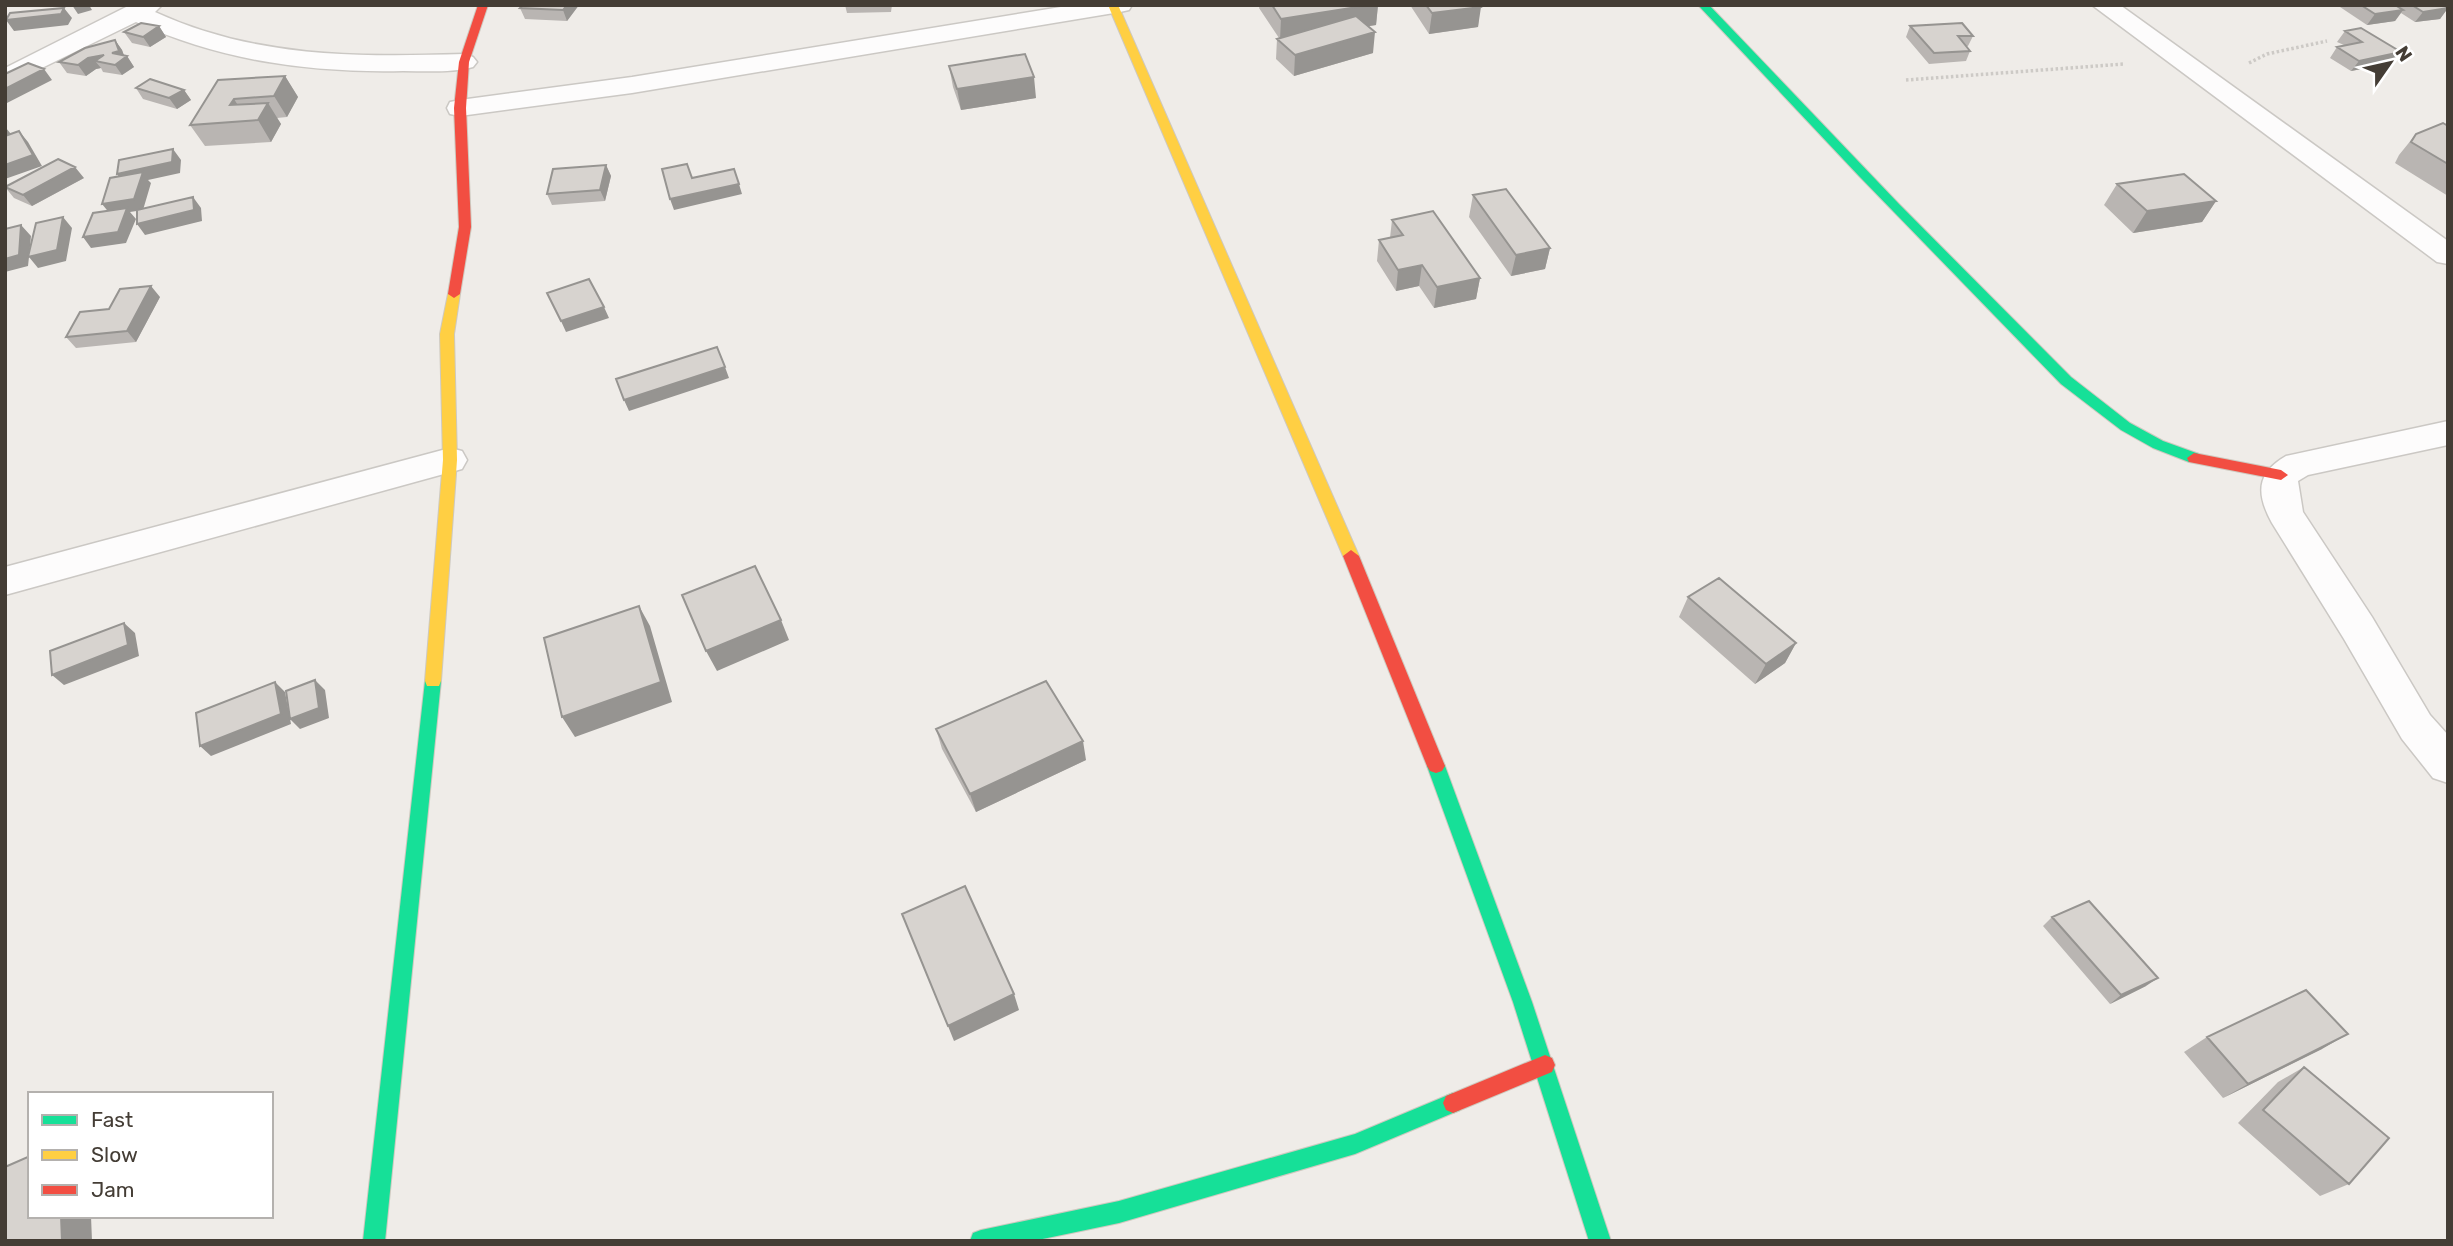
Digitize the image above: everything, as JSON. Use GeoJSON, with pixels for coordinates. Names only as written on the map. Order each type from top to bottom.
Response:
{"type":"FeatureCollection","features":[{"type":"Feature","properties":{"kind":"street"},"geometry":{"type":"LineString","coordinates":[[374,1241],[440,620],[450,460],[447,334],[465,228],[460,108],[464,62],[483,5]]}},
{"type":"Feature","properties":{"kind":"street"},"geometry":{"type":"LineString","coordinates":[[1703,5],[1853,166],[2075,388],[2122,426],[2163,447],[2212,463],[2281,475],[2298,465],[2448,433]]}},
{"type":"Feature","properties":{"kind":"street"},"geometry":{"type":"LineString","coordinates":[[2104,5],[2448,255]]}},
{"type":"Feature","properties":{"kind":"street"},"geometry":{"type":"LineString","coordinates":[[460,108],[632,85],[1116,6],[1374,610],[1485,889],[1545,1065],[1600,1241]]}},
{"type":"Feature","properties":{"kind":"street"},"geometry":{"type":"LineString","coordinates":[[5,78],[142,9],[189,36],[249,52],[326,62],[464,62]]}},
{"type":"Feature","properties":{"kind":"street"},"geometry":{"type":"LineString","coordinates":[[5,581],[450,460]]}},
{"type":"Feature","properties":{"kind":"street"},"geometry":{"type":"LineString","coordinates":[[2281,475],[2280,491],[2285,514],[2358,628],[2416,727],[2448,765]]}},
{"type":"Feature","properties":{"kind":"street"},"geometry":{"type":"LineString","coordinates":[[981,1241],[1119,1212],[1355,1144],[1545,1065]]}},
{"type":"Feature","properties":{"kind":"path"},"geometry":{"type":"LineString","coordinates":[[1906,80],[2181,60],[2231,68],[2245,65],[2267,54],[2327,41]]}},
{"type":"Feature","properties":{"kind":"building"},"geometry":{"type":"Polygon","coordinates":[[[523,5],[567,5],[563,10],[520,8],[523,5]]]}},
{"type":"Feature","properties":{"kind":"building"},"geometry":{"type":"Polygon","coordinates":[[[1272,5],[1370,5],[1281,19],[1272,5]]]}},
{"type":"Feature","properties":{"kind":"building"},"geometry":{"type":"Polygon","coordinates":[[[1426,5],[1480,5],[1481,7],[1432,13],[1426,5]]]}},
{"type":"Feature","properties":{"kind":"building"},"geometry":{"type":"Polygon","coordinates":[[[2361,5],[2395,5],[2403,10],[2375,14],[2361,5]]]}},
{"type":"Feature","properties":{"kind":"building"},"geometry":{"type":"Polygon","coordinates":[[[2412,5],[2443,5],[2448,8],[2423,12],[2412,5]]]}},
{"type":"Feature","properties":{"kind":"building"},"geometry":{"type":"Polygon","coordinates":[[[64,8],[61,14],[6,20],[10,13],[64,8]]]}},
{"type":"Feature","properties":{"kind":"building"},"geometry":{"type":"Polygon","coordinates":[[[1356,16],[1375,32],[1295,55],[1277,39],[1356,16]]]}},
{"type":"Feature","properties":{"kind":"building"},"geometry":{"type":"Polygon","coordinates":[[[141,23],[159,26],[143,37],[124,32],[141,23]]]}},
{"type":"Feature","properties":{"kind":"building"},"geometry":{"type":"Polygon","coordinates":[[[1962,23],[1973,36],[1958,36],[1970,51],[1934,53],[1910,26],[1962,23]]]}},
{"type":"Feature","properties":{"kind":"building"},"geometry":{"type":"Polygon","coordinates":[[[2361,28],[2401,52],[2359,61],[2337,47],[2362,42],[2345,31],[2361,28]]]}},
{"type":"Feature","properties":{"kind":"building"},"geometry":{"type":"Polygon","coordinates":[[[115,40],[119,51],[112,53],[127,56],[115,65],[95,61],[104,55],[88,58],[78,65],[59,62],[85,48],[115,40]]]}},
{"type":"Feature","properties":{"kind":"building"},"geometry":{"type":"Polygon","coordinates":[[[1025,54],[1034,77],[957,89],[949,66],[1025,54]]]}},
{"type":"Feature","properties":{"kind":"building"},"geometry":{"type":"Polygon","coordinates":[[[28,63],[44,69],[5,89],[5,74],[28,63]]]}},
{"type":"Feature","properties":{"kind":"building"},"geometry":{"type":"Polygon","coordinates":[[[285,76],[274,96],[234,99],[230,105],[268,103],[258,120],[190,125],[218,80],[285,76]]]}},
{"type":"Feature","properties":{"kind":"building"},"geometry":{"type":"Polygon","coordinates":[[[150,79],[184,90],[169,98],[136,88],[150,79]]]}},
{"type":"Feature","properties":{"kind":"building"},"geometry":{"type":"Polygon","coordinates":[[[2443,123],[2448,126],[2448,164],[2411,142],[2416,134],[2443,123]]]}},
{"type":"Feature","properties":{"kind":"building"},"geometry":{"type":"Polygon","coordinates":[[[19,131],[33,155],[5,165],[5,136],[19,131]]]}},
{"type":"Feature","properties":{"kind":"building"},"geometry":{"type":"Polygon","coordinates":[[[173,149],[172,162],[117,174],[119,160],[173,149]]]}},
{"type":"Feature","properties":{"kind":"building"},"geometry":{"type":"Polygon","coordinates":[[[58,159],[75,167],[23,195],[5,187],[58,159]]]}},
{"type":"Feature","properties":{"kind":"building"},"geometry":{"type":"Polygon","coordinates":[[[687,164],[692,178],[734,169],[739,184],[670,199],[662,169],[687,164]]]}},
{"type":"Feature","properties":{"kind":"building"},"geometry":{"type":"Polygon","coordinates":[[[606,165],[600,190],[547,194],[553,169],[606,165]]]}},
{"type":"Feature","properties":{"kind":"building"},"geometry":{"type":"Polygon","coordinates":[[[143,172],[134,199],[102,204],[110,178],[143,172]]]}},
{"type":"Feature","properties":{"kind":"building"},"geometry":{"type":"Polygon","coordinates":[[[2184,174],[2216,201],[2147,211],[2117,184],[2184,174]]]}},
{"type":"Feature","properties":{"kind":"building"},"geometry":{"type":"Polygon","coordinates":[[[1506,189],[1550,248],[1516,255],[1473,195],[1506,189]]]}},
{"type":"Feature","properties":{"kind":"building"},"geometry":{"type":"Polygon","coordinates":[[[193,197],[194,210],[137,224],[137,210],[193,197]]]}},
{"type":"Feature","properties":{"kind":"building"},"geometry":{"type":"Polygon","coordinates":[[[127,208],[118,232],[83,237],[93,213],[127,208]]]}},
{"type":"Feature","properties":{"kind":"building"},"geometry":{"type":"Polygon","coordinates":[[[1433,211],[1480,278],[1437,287],[1422,265],[1398,270],[1379,240],[1403,235],[1392,220],[1433,211]]]}},
{"type":"Feature","properties":{"kind":"building"},"geometry":{"type":"Polygon","coordinates":[[[63,217],[57,250],[28,257],[36,223],[63,217]]]}},
{"type":"Feature","properties":{"kind":"building"},"geometry":{"type":"Polygon","coordinates":[[[21,225],[19,255],[5,259],[5,229],[21,225]]]}},
{"type":"Feature","properties":{"kind":"building"},"geometry":{"type":"Polygon","coordinates":[[[589,279],[604,307],[561,321],[547,293],[589,279]]]}},
{"type":"Feature","properties":{"kind":"building"},"geometry":{"type":"Polygon","coordinates":[[[151,286],[127,331],[66,337],[80,312],[109,309],[120,289],[151,286]]]}},
{"type":"Feature","properties":{"kind":"building"},"geometry":{"type":"Polygon","coordinates":[[[717,347],[725,367],[624,400],[616,379],[717,347]]]}},
{"type":"Feature","properties":{"kind":"building"},"geometry":{"type":"Polygon","coordinates":[[[755,566],[781,620],[706,651],[682,595],[755,566]]]}},
{"type":"Feature","properties":{"kind":"building"},"geometry":{"type":"Polygon","coordinates":[[[1719,578],[1796,643],[1766,664],[1688,597],[1719,578]]]}},
{"type":"Feature","properties":{"kind":"building"},"geometry":{"type":"Polygon","coordinates":[[[639,606],[661,682],[562,717],[544,638],[639,606]]]}},
{"type":"Feature","properties":{"kind":"building"},"geometry":{"type":"Polygon","coordinates":[[[124,623],[128,645],[52,675],[50,651],[124,623]]]}},
{"type":"Feature","properties":{"kind":"building"},"geometry":{"type":"Polygon","coordinates":[[[315,680],[319,708],[290,719],[286,691],[315,680]]]}},
{"type":"Feature","properties":{"kind":"building"},"geometry":{"type":"Polygon","coordinates":[[[1046,681],[1083,741],[970,794],[936,729],[1046,681]]]}},
{"type":"Feature","properties":{"kind":"building"},"geometry":{"type":"Polygon","coordinates":[[[275,682],[281,714],[200,746],[196,713],[275,682]]]}},
{"type":"Feature","properties":{"kind":"building"},"geometry":{"type":"Polygon","coordinates":[[[965,886],[1014,994],[948,1026],[902,914],[965,886]]]}},
{"type":"Feature","properties":{"kind":"building"},"geometry":{"type":"Polygon","coordinates":[[[2089,901],[2158,978],[2121,995],[2052,917],[2089,901]]]}},
{"type":"Feature","properties":{"kind":"building"},"geometry":{"type":"Polygon","coordinates":[[[2306,990],[2348,1034],[2248,1084],[2207,1037],[2306,990]]]}},
{"type":"Feature","properties":{"kind":"building"},"geometry":{"type":"Polygon","coordinates":[[[2304,1067],[2389,1138],[2349,1184],[2263,1110],[2304,1067]]]}},
{"type":"Feature","properties":{"kind":"building"},"geometry":{"type":"Polygon","coordinates":[[[28,1157],[28,1218],[61,1218],[62,1241],[5,1241],[5,1167],[28,1157]]]}},
{"type":"Feature","properties":{"kind":"traffic: fast"},"geometry":{"type":"LineString","coordinates":[[1703,5],[1895,207],[2066,380],[2095,405],[2126,426],[2158,444],[2194,458]]}},
{"type":"Feature","properties":{"kind":"traffic: fast"},"geometry":{"type":"LineString","coordinates":[[374,1241],[433,681]]}},
{"type":"Feature","properties":{"kind":"traffic: fast"},"geometry":{"type":"LineString","coordinates":[[1436,766],[1522,1002],[1600,1241]]}},
{"type":"Feature","properties":{"kind":"traffic: fast"},"geometry":{"type":"LineString","coordinates":[[981,1241],[1119,1212],[1355,1144],[1453,1103]]}},
{"type":"Feature","properties":{"kind":"traffic: slow"},"geometry":{"type":"LineString","coordinates":[[1113,5],[1351,556]]}},
{"type":"Feature","properties":{"kind":"traffic: slow"},"geometry":{"type":"LineString","coordinates":[[433,681],[450,460],[447,334],[454,294]]}},
{"type":"Feature","properties":{"kind":"traffic: jam"},"geometry":{"type":"LineString","coordinates":[[454,294],[465,227],[460,108],[464,62],[483,5]]}},
{"type":"Feature","properties":{"kind":"traffic: jam"},"geometry":{"type":"LineString","coordinates":[[2194,458],[2281,475]]}},
{"type":"Feature","properties":{"kind":"traffic: jam"},"geometry":{"type":"LineString","coordinates":[[1351,556],[1436,766]]}},
{"type":"Feature","properties":{"kind":"traffic: jam"},"geometry":{"type":"LineString","coordinates":[[1453,1103],[1545,1065]]}}]}
